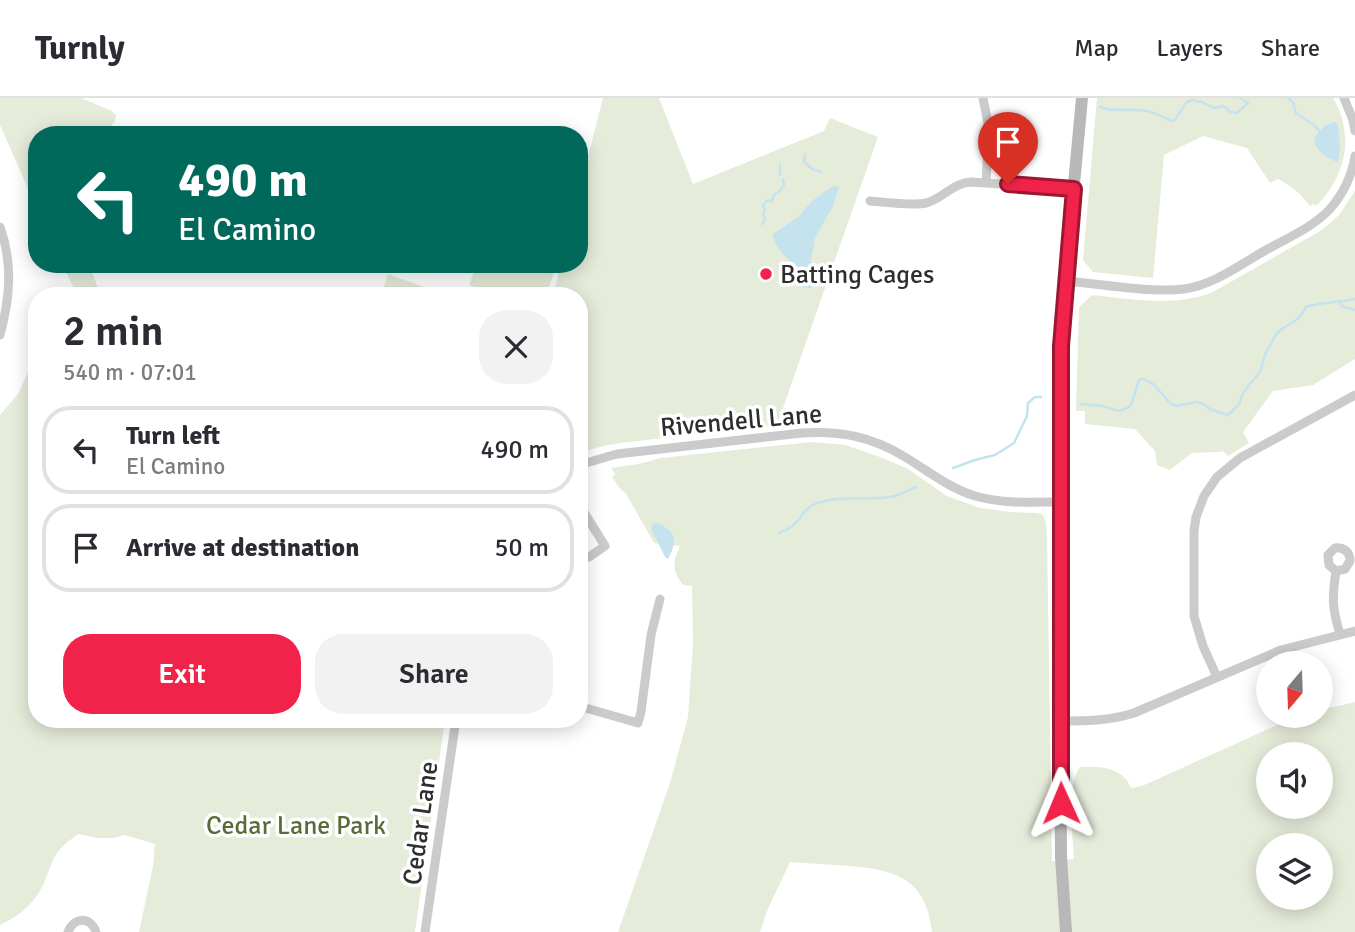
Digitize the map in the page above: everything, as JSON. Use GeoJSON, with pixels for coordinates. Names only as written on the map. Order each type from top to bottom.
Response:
{"type":"FeatureCollection","features":[{"type":"Feature","properties":{"kind":"main road"},"geometry":{"type":"LineString","coordinates":[[1066,932],[1061,857],[1061,346],[1082,98]]}},
{"type":"Feature","properties":{"kind":"street"},"geometry":{"type":"LineString","coordinates":[[983,98],[989,128],[986,183]]}},
{"type":"Feature","properties":{"kind":"street"},"geometry":{"type":"LineString","coordinates":[[1344,98],[1355,131]]}},
{"type":"Feature","properties":{"kind":"street"},"geometry":{"type":"LineString","coordinates":[[1065,281],[1173,290],[1202,284],[1320,218],[1344,189],[1353,170],[1355,156]]}},
{"type":"Feature","properties":{"kind":"street"},"geometry":{"type":"LineString","coordinates":[[870,201],[928,203],[963,182],[1074,189]]}},
{"type":"Feature","properties":{"kind":"street"},"geometry":{"type":"LineString","coordinates":[[0,227],[8,254],[9,278],[8,303],[0,335]]}},
{"type":"Feature","properties":{"kind":"street"},"geometry":{"type":"LineString","coordinates":[[1217,677],[1203,646],[1194,616],[1194,531],[1204,496],[1217,477],[1240,458],[1355,395]]}},
{"type":"Feature","properties":{"kind":"street","name":"Rivendell Lane"},"geometry":{"type":"LineString","coordinates":[[588,462],[617,454],[827,432],[871,440],[950,486],[976,496],[1001,501],[1061,502]]}},
{"type":"Feature","properties":{"kind":"street"},"geometry":{"type":"LineString","coordinates":[[588,519],[605,546],[588,557]]}},
{"type":"Feature","properties":{"kind":"street"},"geometry":{"type":"LineString","coordinates":[[1336,571],[1333,607],[1340,634]]}},
{"type":"Feature","properties":{"kind":"street"},"geometry":{"type":"LineString","coordinates":[[588,709],[638,723],[651,635],[660,599]]}},
{"type":"Feature","properties":{"kind":"street"},"geometry":{"type":"LineString","coordinates":[[1060,721],[1099,721],[1125,716],[1281,650],[1355,631]]}},
{"type":"Feature","properties":{"kind":"street","name":"Cedar Lane"},"geometry":{"type":"LineString","coordinates":[[425,932],[455,728]]}},
{"type":"Feature","properties":{"kind":"street"},"geometry":{"type":"LineString","coordinates":[[68,932],[72,924],[81,920],[90,922],[96,932]]}},
{"type":"Feature","properties":{"kind":"green space"},"geometry":{"type":"Polygon","coordinates":[[[0,98],[81,98],[116,115],[111,126],[28,126],[28,189],[0,125],[0,98]]]}},
{"type":"Feature","properties":{"kind":"green space"},"geometry":{"type":"Polygon","coordinates":[[[603,98],[659,98],[693,184],[824,131],[830,118],[878,137],[777,425],[620,443],[588,450],[588,287],[555,287],[559,273],[588,273],[588,157],[603,98]]]}},
{"type":"Feature","properties":{"kind":"green space"},"geometry":{"type":"Polygon","coordinates":[[[1097,98],[1333,98],[1344,126],[1344,155],[1326,195],[1316,206],[1310,206],[1296,191],[1278,179],[1270,183],[1247,148],[1203,136],[1164,155],[1153,278],[1093,272],[1083,260],[1097,98]]]}},
{"type":"Feature","properties":{"kind":"green space"},"geometry":{"type":"Polygon","coordinates":[[[1355,191],[1355,359],[1313,385],[1273,391],[1243,432],[1249,443],[1228,456],[1223,451],[1192,453],[1170,470],[1157,465],[1155,451],[1135,429],[1085,424],[1085,411],[1076,411],[1079,307],[1092,295],[1167,301],[1211,293],[1322,230],[1339,215],[1355,191]]]}},
{"type":"Feature","properties":{"kind":"green space"},"geometry":{"type":"Polygon","coordinates":[[[66,273],[92,273],[98,287],[74,287],[66,273]]]}},
{"type":"Feature","properties":{"kind":"green space"},"geometry":{"type":"Polygon","coordinates":[[[474,273],[554,273],[549,287],[469,285],[474,273]]]}},
{"type":"Feature","properties":{"kind":"green space"},"geometry":{"type":"Polygon","coordinates":[[[388,274],[424,287],[384,287],[388,274]]]}},
{"type":"Feature","properties":{"kind":"green space","name":"Cedar Lane Park"},"geometry":{"type":"Polygon","coordinates":[[[28,372],[28,728],[444,728],[415,932],[139,932],[155,844],[125,835],[97,838],[78,834],[57,853],[41,889],[30,904],[0,925],[0,415],[18,394],[28,372]]]}},
{"type":"Feature","properties":{"kind":"green space"},"geometry":{"type":"Polygon","coordinates":[[[812,442],[845,445],[908,469],[947,496],[980,508],[1042,514],[1046,522],[1047,538],[1052,861],[1074,859],[1071,799],[1075,776],[1080,767],[1110,769],[1122,776],[1131,788],[1142,786],[1271,728],[1334,728],[1334,707],[1355,702],[1355,932],[932,932],[929,914],[916,889],[895,875],[867,868],[790,862],[760,932],[618,932],[670,783],[688,717],[693,644],[692,586],[683,585],[675,570],[680,546],[654,543],[625,492],[612,477],[615,474],[611,468],[661,458],[812,442]]]}},
{"type":"Feature","properties":{"kind":"water"},"geometry":{"type":"Polygon","coordinates":[[[1335,122],[1338,125],[1340,149],[1338,162],[1322,154],[1314,139],[1320,130],[1335,122]]]}},
{"type":"Feature","properties":{"kind":"water"},"geometry":{"type":"Polygon","coordinates":[[[833,186],[839,187],[833,206],[815,238],[811,260],[812,286],[800,287],[795,270],[776,244],[773,234],[798,217],[812,201],[833,186]]]}},
{"type":"Feature","properties":{"kind":"water"},"geometry":{"type":"Polygon","coordinates":[[[657,523],[669,530],[674,537],[668,559],[651,529],[652,524],[657,523]]]}},
{"type":"Feature","properties":{"kind":"waterway"},"geometry":{"type":"LineString","coordinates":[[1100,107],[1147,111],[1174,121],[1187,102],[1192,100],[1214,108],[1222,106],[1237,113],[1248,103],[1240,98]]}},
{"type":"Feature","properties":{"kind":"waterway"},"geometry":{"type":"LineString","coordinates":[[1288,98],[1293,102],[1296,113],[1320,132]]}},
{"type":"Feature","properties":{"kind":"waterway"},"geometry":{"type":"LineString","coordinates":[[805,154],[804,162],[821,172]]}},
{"type":"Feature","properties":{"kind":"waterway"},"geometry":{"type":"LineString","coordinates":[[780,165],[780,175]]}},
{"type":"Feature","properties":{"kind":"waterway"},"geometry":{"type":"LineString","coordinates":[[762,224],[765,219],[763,205],[772,201],[774,195],[779,192],[784,185],[783,179]]}},
{"type":"Feature","properties":{"kind":"waterway"},"geometry":{"type":"LineString","coordinates":[[1081,404],[1103,406],[1118,411],[1125,409],[1131,405],[1139,380],[1144,379],[1153,384],[1171,404],[1177,406],[1196,402],[1228,415],[1240,403],[1242,395],[1260,372],[1266,352],[1277,333],[1295,321],[1306,307],[1355,299]]}},
{"type":"Feature","properties":{"kind":"waterway"},"geometry":{"type":"LineString","coordinates":[[1340,302],[1342,306],[1355,310]]}},
{"type":"Feature","properties":{"kind":"waterway"},"geometry":{"type":"LineString","coordinates":[[953,468],[995,455],[1014,443],[1027,416],[1028,403],[1035,397],[1041,397]]}},
{"type":"Feature","properties":{"kind":"waterway"},"geometry":{"type":"LineString","coordinates":[[779,533],[792,526],[807,509],[818,503],[837,499],[886,498],[916,487]]}},
{"type":"Feature","properties":{"kind":"place","name":"Batting Cages"},"geometry":{"type":"Point","coordinates":[766,274]}},
{"type":"Feature","properties":{"kind":"route"},"geometry":{"type":"LineString","coordinates":[[1008,184],[1074,189],[1061,346],[1061,803]]}}]}
